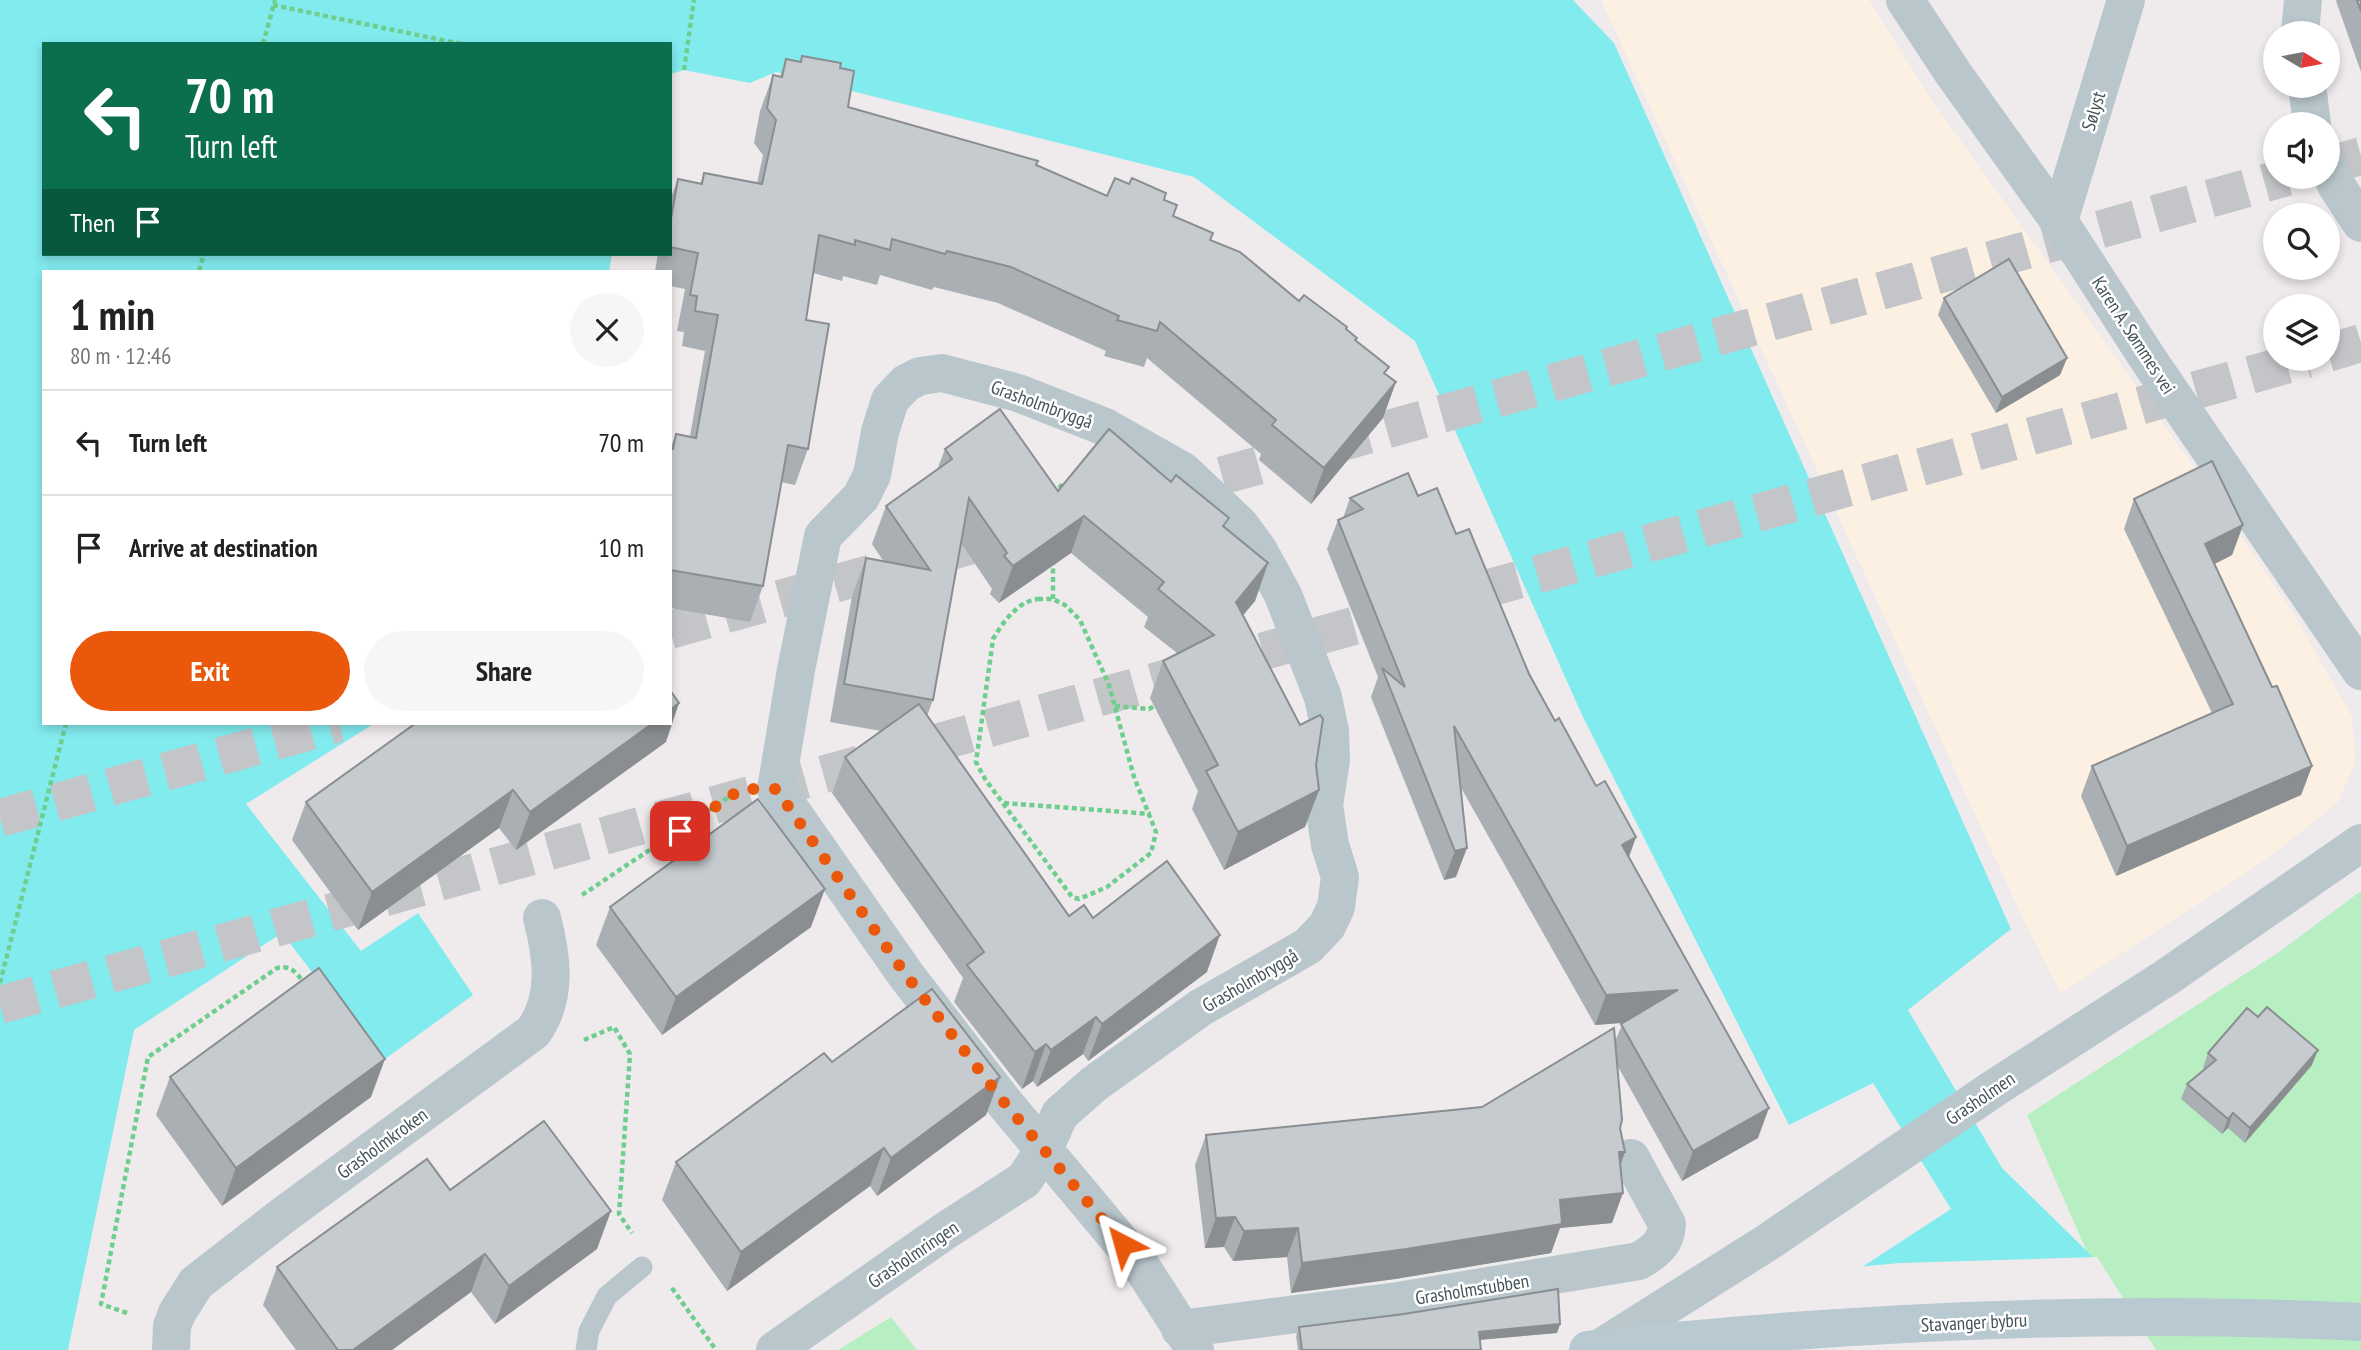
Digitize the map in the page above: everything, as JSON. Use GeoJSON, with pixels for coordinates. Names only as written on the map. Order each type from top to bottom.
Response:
{"type":"FeatureCollection","features":[{"type":"Feature","properties":{"kind":"main road","name":"Stavanger bybru"},"geometry":{"type":"LineString","coordinates":[[1588,1350],[1881,1326],[2054,1319],[2178,1318],[2361,1322]]}},
{"type":"Feature","properties":{"kind":"street","name":"Karen A. Sømmes vei"},"geometry":{"type":"LineString","coordinates":[[1905,0],[1953,73],[2059,222],[2150,362],[2361,671]]}},
{"type":"Feature","properties":{"kind":"street","name":"Sølyst"},"geometry":{"type":"LineString","coordinates":[[2059,222],[2126,0]]}},
{"type":"Feature","properties":{"kind":"street"},"geometry":{"type":"LineString","coordinates":[[2301,21],[2303,0]]}},
{"type":"Feature","properties":{"kind":"street"},"geometry":{"type":"LineString","coordinates":[[2339,189],[2361,223]]}},
{"type":"Feature","properties":{"kind":"street","name":"Grasholmbryggå"},"geometry":{"type":"LineString","coordinates":[[776,789],[823,536],[861,497],[872,475],[880,432],[890,400],[906,383],[919,376],[942,373],[953,375],[1018,393],[1105,427],[1183,471],[1222,507],[1259,551],[1283,595],[1323,697],[1330,731],[1331,760],[1324,806],[1330,845],[1340,877],[1336,907],[1327,926],[1308,946],[1200,1009],[1094,1084],[1060,1114],[1043,1151]]}},
{"type":"Feature","properties":{"kind":"street"},"geometry":{"type":"LineString","coordinates":[[776,789],[906,975],[1043,1151],[1141,1266],[1187,1339]]}},
{"type":"Feature","properties":{"kind":"street","name":"Grasholmen"},"geometry":{"type":"LineString","coordinates":[[1598,1350],[1768,1242],[1996,1087],[2167,977],[2361,843]]}},
{"type":"Feature","properties":{"kind":"street","name":"Grasholmkroken"},"geometry":{"type":"LineString","coordinates":[[171,1350],[172,1326],[196,1283],[285,1214],[533,1032],[547,1007],[551,985],[551,963],[542,918]]}},
{"type":"Feature","properties":{"kind":"street","name":"Grasholmringen"},"geometry":{"type":"LineString","coordinates":[[775,1350],[945,1231],[1024,1180],[1043,1151]]}},
{"type":"Feature","properties":{"kind":"street","name":"Grasholmstubben"},"geometry":{"type":"LineString","coordinates":[[1187,1339],[1639,1261],[1659,1248],[1666,1236],[1667,1224],[1631,1158]]}},
{"type":"Feature","properties":{"kind":"lane"},"geometry":{"type":"LineString","coordinates":[[586,1350],[589,1331],[607,1296],[642,1267]]}},
{"type":"Feature","properties":{"kind":"path"},"geometry":{"type":"LineString","coordinates":[[684,70],[694,0]]}},
{"type":"Feature","properties":{"kind":"path"},"geometry":{"type":"LineString","coordinates":[[263,42],[274,2],[452,42]]}},
{"type":"Feature","properties":{"kind":"path"},"geometry":{"type":"LineString","coordinates":[[1048,499],[1065,482],[1073,488]]}},
{"type":"Feature","properties":{"kind":"path"},"geometry":{"type":"LineString","coordinates":[[1053,555],[1053,599]]}},
{"type":"Feature","properties":{"kind":"path"},"geometry":{"type":"LineString","coordinates":[[1053,599],[1065,605],[1080,620],[1109,685],[1115,706],[1134,777],[1156,832],[1151,853],[1107,887],[1079,899],[1072,897],[985,779],[975,756],[993,639],[1022,604],[1032,600],[1053,599]]}},
{"type":"Feature","properties":{"kind":"path"},"geometry":{"type":"LineString","coordinates":[[1115,706],[1149,709],[1160,702]]}},
{"type":"Feature","properties":{"kind":"path"},"geometry":{"type":"LineString","coordinates":[[0,983],[65,725]]}},
{"type":"Feature","properties":{"kind":"path"},"geometry":{"type":"LineString","coordinates":[[542,918],[638,860],[741,789],[776,789]]}},
{"type":"Feature","properties":{"kind":"path"},"geometry":{"type":"LineString","coordinates":[[1003,803],[1151,814]]}},
{"type":"Feature","properties":{"kind":"path"},"geometry":{"type":"LineString","coordinates":[[101,1304],[148,1057],[277,968],[286,966],[295,971],[310,992]]}},
{"type":"Feature","properties":{"kind":"path"},"geometry":{"type":"LineString","coordinates":[[584,1040],[614,1027],[630,1054],[619,1214],[635,1236]]}},
{"type":"Feature","properties":{"kind":"path"},"geometry":{"type":"LineString","coordinates":[[666,1281],[716,1350]]}},
{"type":"Feature","properties":{"kind":"shaded area"},"geometry":{"type":"Polygon","coordinates":[[[1601,0],[1869,0],[1930,98],[2209,488],[2293,613],[2352,717],[2355,762],[2338,802],[2267,859],[2061,993],[2026,925],[1601,0]]]}},
{"type":"Feature","properties":{"kind":"green space"},"geometry":{"type":"Polygon","coordinates":[[[2361,891],[2361,1350],[2130,1350],[2027,1115],[2279,952],[2361,891]]]}},
{"type":"Feature","properties":{"kind":"green space"},"geometry":{"type":"Polygon","coordinates":[[[891,1317],[917,1350],[838,1350],[891,1317]]]}},
{"type":"Feature","properties":{"kind":"water"},"geometry":{"type":"Polygon","coordinates":[[[0,0],[1573,0],[1614,43],[2011,929],[1908,1010],[2002,1168],[2092,1256],[2153,1350],[1813,1299],[1951,1209],[1873,1083],[1789,1125],[1582,715],[1415,341],[1194,177],[776,72],[750,83],[684,70],[672,73],[672,42],[42,42],[42,256],[612,256],[609,270],[42,270],[42,725],[372,725],[246,804],[361,951],[418,913],[473,995],[381,1062],[282,933],[134,1030],[68,1350],[0,1350],[0,0]]]}},
{"type":"Feature","properties":{"kind":"pier"},"geometry":{"type":"Polygon","coordinates":[[[2097,1257],[2156,1350],[1774,1350],[1811,1297],[1857,1267],[1900,1263],[2097,1257]]]}},
{"type":"Feature","properties":{"kind":"building"},"geometry":{"type":"Polygon","coordinates":[[[802,56],[841,63],[840,68],[854,71],[848,107],[1038,161],[1036,165],[1107,196],[1115,178],[1129,184],[1132,178],[1166,193],[1164,200],[1177,205],[1173,216],[1213,233],[1210,240],[1240,252],[1299,301],[1304,295],[1347,327],[1357,338],[1355,340],[1389,367],[1384,373],[1396,382],[1324,468],[1272,425],[1276,420],[1160,322],[1157,331],[1117,320],[1119,316],[1011,267],[947,251],[945,254],[892,239],[890,250],[855,240],[855,245],[819,235],[806,320],[829,324],[808,449],[788,445],[763,586],[672,570],[672,449],[676,434],[696,438],[718,315],[695,311],[697,296],[690,295],[698,253],[672,247],[672,213],[678,179],[702,184],[704,173],[762,184],[776,120],[767,108],[773,75],[782,77],[786,59],[801,62],[802,56]]]}},
{"type":"Feature","properties":{"kind":"building"},"geometry":{"type":"Polygon","coordinates":[[[2009,259],[2067,358],[2002,397],[1944,298],[2009,259]]]}},
{"type":"Feature","properties":{"kind":"building"},"geometry":{"type":"Polygon","coordinates":[[[1000,409],[1058,491],[1109,429],[1171,482],[1176,475],[1229,518],[1223,526],[1268,563],[1236,602],[1300,725],[1320,715],[1323,719],[1316,765],[1319,790],[1238,832],[1206,771],[1218,765],[1163,661],[1214,635],[1158,589],[1164,582],[1084,516],[1013,566],[1004,556],[1007,553],[969,498],[933,700],[844,684],[866,558],[930,570],[886,506],[952,459],[945,449],[1000,409]]]}},
{"type":"Feature","properties":{"kind":"building"},"geometry":{"type":"Polygon","coordinates":[[[2212,461],[2243,525],[2205,544],[2272,687],[2277,686],[2312,766],[2127,846],[2092,766],[2233,704],[2134,499],[2212,461]]]}},
{"type":"Feature","properties":{"kind":"building"},"geometry":{"type":"Polygon","coordinates":[[[1408,473],[1418,496],[1437,488],[1456,534],[1469,529],[1529,674],[1555,721],[1559,718],[1596,786],[1605,781],[1636,837],[1622,845],[1769,1108],[1693,1151],[1621,1024],[1678,990],[1606,995],[1454,726],[1467,848],[1455,851],[1382,668],[1405,687],[1338,520],[1363,509],[1350,498],[1408,473]]]}},
{"type":"Feature","properties":{"kind":"building"},"geometry":{"type":"Polygon","coordinates":[[[672,693],[679,703],[672,708],[672,693]]]}},
{"type":"Feature","properties":{"kind":"building"},"geometry":{"type":"Polygon","coordinates":[[[919,704],[1069,916],[1084,905],[1093,918],[1167,861],[1220,935],[1102,1024],[1096,1017],[1051,1050],[1046,1044],[1035,1052],[967,965],[984,952],[845,757],[919,704]]]}},
{"type":"Feature","properties":{"kind":"building"},"geometry":{"type":"Polygon","coordinates":[[[413,725],[650,725],[530,812],[513,790],[372,892],[306,802],[413,725]]]}},
{"type":"Feature","properties":{"kind":"building"},"geometry":{"type":"Polygon","coordinates":[[[758,799],[825,889],[676,997],[610,907],[758,799]]]}},
{"type":"Feature","properties":{"kind":"building"},"geometry":{"type":"Polygon","coordinates":[[[319,968],[385,1059],[236,1168],[170,1077],[319,968]]]}},
{"type":"Feature","properties":{"kind":"building"},"geometry":{"type":"Polygon","coordinates":[[[932,989],[1000,1077],[891,1158],[884,1148],[741,1252],[676,1162],[824,1053],[832,1062],[932,989]]]}},
{"type":"Feature","properties":{"kind":"building"},"geometry":{"type":"Polygon","coordinates":[[[2267,1007],[2318,1050],[2250,1128],[2233,1113],[2228,1119],[2187,1084],[2216,1060],[2208,1053],[2247,1008],[2258,1017],[2267,1007]]]}},
{"type":"Feature","properties":{"kind":"building"},"geometry":{"type":"Polygon","coordinates":[[[1614,1028],[1622,1120],[1620,1128],[1625,1152],[1619,1152],[1623,1193],[1560,1200],[1562,1224],[1302,1263],[1298,1228],[1244,1231],[1235,1217],[1216,1218],[1206,1135],[1482,1107],[1614,1028]]]}},
{"type":"Feature","properties":{"kind":"building"},"geometry":{"type":"Polygon","coordinates":[[[544,1121],[611,1211],[509,1286],[485,1254],[353,1350],[338,1350],[277,1267],[427,1159],[450,1190],[544,1121]]]}},
{"type":"Feature","properties":{"kind":"building"},"geometry":{"type":"Polygon","coordinates":[[[1558,1289],[1560,1324],[1479,1332],[1481,1350],[1302,1350],[1299,1327],[1404,1314],[1558,1289]]]}},
{"type":"Feature","properties":{"kind":"tunnel"},"geometry":{"type":"LineString","coordinates":[[2340,162],[2361,156]]}},
{"type":"Feature","properties":{"kind":"tunnel"},"geometry":{"type":"LineString","coordinates":[[1167,491],[2263,184]]}},
{"type":"Feature","properties":{"kind":"tunnel"},"geometry":{"type":"LineString","coordinates":[[2340,349],[2361,343]]}},
{"type":"Feature","properties":{"kind":"tunnel"},"geometry":{"type":"LineString","coordinates":[[0,1005],[2264,371]]}},
{"type":"Feature","properties":{"kind":"tunnel"},"geometry":{"type":"LineString","coordinates":[[672,629],[1015,533]]}},
{"type":"Feature","properties":{"kind":"tunnel"},"geometry":{"type":"LineString","coordinates":[[0,818],[332,725]]}},
{"type":"Feature","properties":{"kind":"route"},"geometry":{"type":"LineString","coordinates":[[680,831],[741,789],[776,789],[906,975],[1043,1151],[1123,1244]]}}]}
